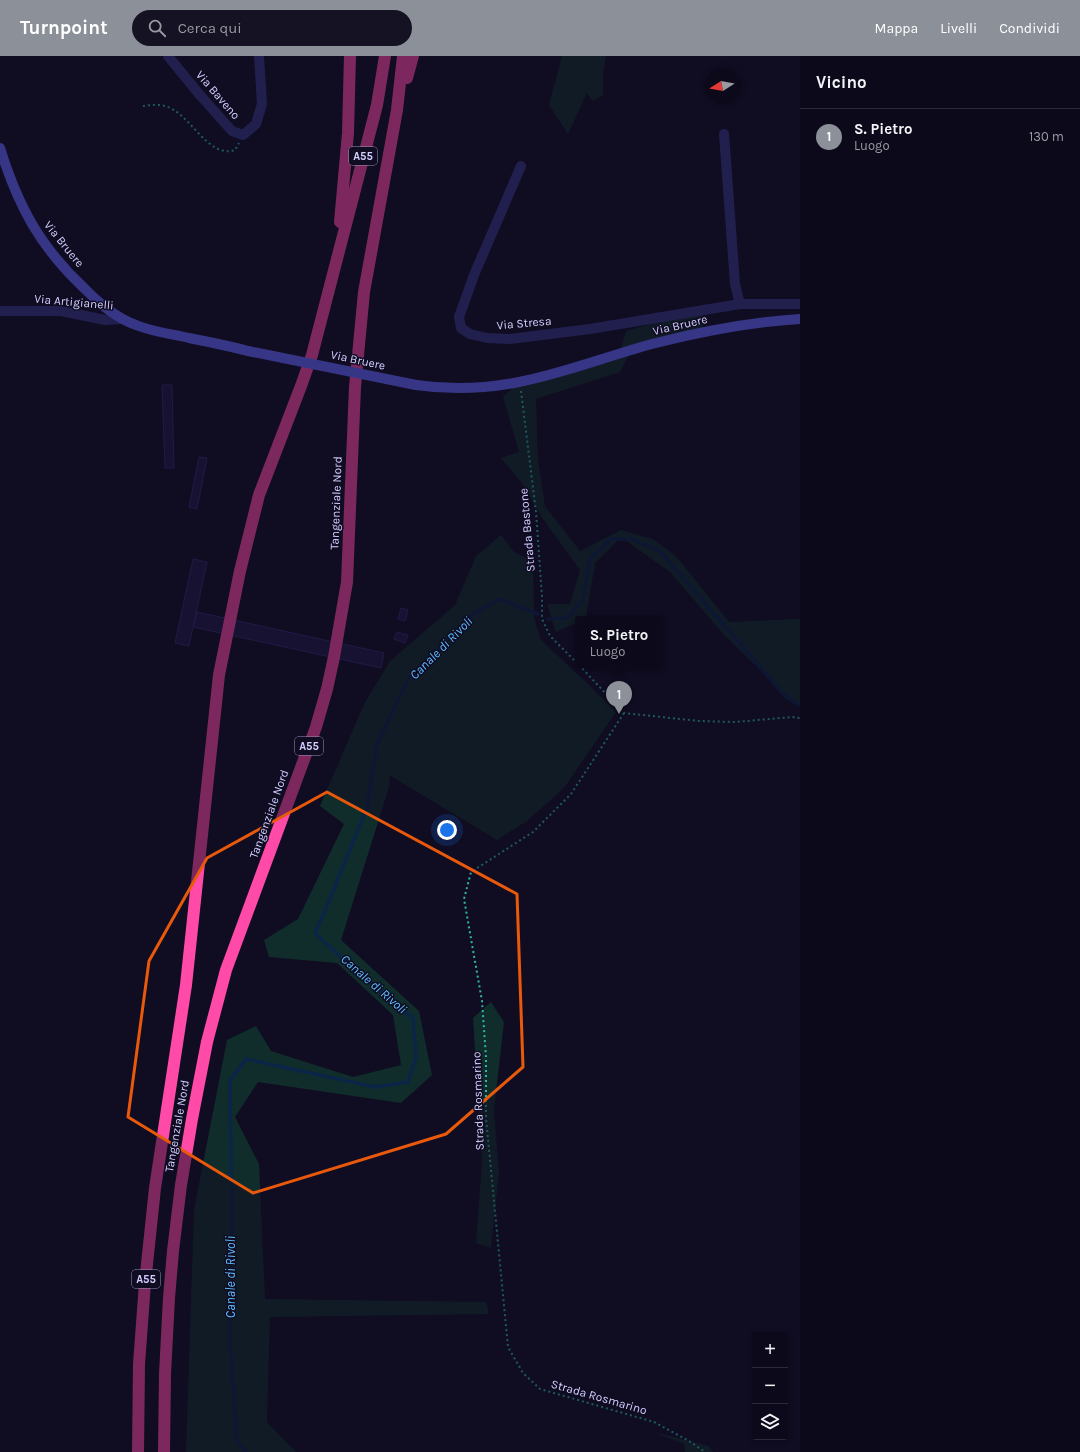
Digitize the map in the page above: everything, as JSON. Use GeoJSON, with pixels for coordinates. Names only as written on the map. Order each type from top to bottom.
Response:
{"type":"FeatureCollection","features":[{"type":"Feature","properties":{"kind":"highway","name":"A55"},"geometry":{"type":"LineString","coordinates":[[337,256],[348,133],[350,56]]}},
{"type":"Feature","properties":{"kind":"highway","name":"A55"},"geometry":{"type":"LineString","coordinates":[[337,256],[377,105],[385,56]]}},
{"type":"Feature","properties":{"kind":"highway","name":"A55"},"geometry":{"type":"LineString","coordinates":[[397,110],[403,56]]}},
{"type":"Feature","properties":{"kind":"highway","name":"A55"},"geometry":{"type":"LineString","coordinates":[[397,110],[412,56]]}},
{"type":"Feature","properties":{"kind":"highway","name":"Tangenziale Nord"},"geometry":{"type":"LineString","coordinates":[[164,1452],[165,1374],[173,1251],[185,1163],[207,1042],[226,970],[316,727],[327,690],[336,650],[347,582],[355,387],[364,292],[397,110]]}},
{"type":"Feature","properties":{"kind":"highway","name":"Tangenziale Nord"},"geometry":{"type":"LineString","coordinates":[[138,1452],[139,1364],[145,1283],[154,1204],[189,964],[219,675],[240,571],[259,495],[302,386],[312,355],[337,256]]}},
{"type":"Feature","properties":{"kind":"street","name":"Via Baveno"},"geometry":{"type":"LineString","coordinates":[[168,56],[232,131],[244,135],[256,124],[262,104],[259,56]]}},
{"type":"Feature","properties":{"kind":"street"},"geometry":{"type":"LineString","coordinates":[[724,134],[735,284],[740,304]]}},
{"type":"Feature","properties":{"kind":"street","name":"Via Bruere"},"geometry":{"type":"LineString","coordinates":[[0,148],[8,175],[20,203],[40,239],[56,259],[99,303],[122,319],[152,330],[248,351],[416,385],[459,389],[520,382],[656,343],[716,329],[771,321],[800,320]]}},
{"type":"Feature","properties":{"kind":"street","name":"Via Stresa"},"geometry":{"type":"LineString","coordinates":[[521,166],[474,275],[458,317],[462,328],[470,334],[487,338],[510,339],[590,329],[740,304],[800,304]]}},
{"type":"Feature","properties":{"kind":"street","name":"Via Artigianelli"},"geometry":{"type":"LineString","coordinates":[[0,311],[61,311],[105,320],[122,319]]}},
{"type":"Feature","properties":{"kind":"path"},"geometry":{"type":"LineString","coordinates":[[143,106],[165,106],[175,110],[214,147],[222,151],[229,152],[235,150],[244,135]]}},
{"type":"Feature","properties":{"kind":"path","name":"Strada Bastone"},"geometry":{"type":"LineString","coordinates":[[520,382],[536,512],[542,597],[542,619],[550,636],[575,662]]}},
{"type":"Feature","properties":{"kind":"path","name":"Strada Bastone"},"geometry":{"type":"LineString","coordinates":[[581,668],[624,713]]}},
{"type":"Feature","properties":{"kind":"path"},"geometry":{"type":"LineString","coordinates":[[624,713],[699,721],[735,722],[792,717],[800,718]]}},
{"type":"Feature","properties":{"kind":"path","name":"Strada Rosmarino"},"geometry":{"type":"LineString","coordinates":[[624,713],[571,794],[533,832],[471,872],[464,899],[482,1001],[486,1057],[486,1118],[502,1294],[508,1347],[523,1373],[540,1389],[654,1422],[689,1441],[705,1452]]}},
{"type":"Feature","properties":{"kind":"highlighted area"},"geometry":{"type":"Polygon","coordinates":[[[327,792],[517,894],[523,1067],[446,1134],[253,1193],[128,1117],[149,961],[207,858],[327,792]]]}},
{"type":"Feature","properties":{"kind":"green space"},"geometry":{"type":"Polygon","coordinates":[[[562,56],[606,56],[603,73],[603,95],[593,101],[587,93],[568,134],[549,105],[562,56]]]}},
{"type":"Feature","properties":{"kind":"green space"},"geometry":{"type":"Polygon","coordinates":[[[702,310],[704,332],[631,351],[620,372],[536,399],[538,460],[545,506],[580,551],[621,530],[653,539],[676,556],[729,622],[800,619],[800,705],[795,703],[725,636],[670,572],[621,537],[595,563],[586,616],[575,616],[575,623],[556,632],[547,604],[570,604],[580,570],[543,519],[521,482],[501,458],[519,452],[503,397],[520,382],[619,354],[626,331],[702,310]]]}},
{"type":"Feature","properties":{"kind":"green space"},"geometry":{"type":"Polygon","coordinates":[[[501,535],[514,552],[533,561],[534,618],[541,640],[616,712],[564,788],[527,821],[497,840],[389,775],[390,784],[341,940],[419,1011],[432,1075],[401,1103],[258,1082],[235,1117],[259,1164],[265,1299],[486,1302],[489,1314],[270,1317],[267,1422],[296,1452],[186,1452],[194,1210],[227,1040],[256,1026],[271,1051],[353,1077],[401,1065],[393,1015],[337,963],[269,957],[264,940],[298,919],[344,824],[320,806],[364,704],[390,661],[455,605],[476,556],[501,535]]]}},
{"type":"Feature","properties":{"kind":"green space"},"geometry":{"type":"Polygon","coordinates":[[[491,1002],[504,1022],[494,1110],[499,1173],[491,1248],[476,1243],[482,1162],[473,1018],[491,1002]]]}},
{"type":"Feature","properties":{"kind":"green space"},"geometry":{"type":"Polygon","coordinates":[[[653,1432],[709,1446],[713,1452],[685,1452],[684,1444],[653,1432]]]}},
{"type":"Feature","properties":{"kind":"building"},"geometry":{"type":"Polygon","coordinates":[[[162,385],[172,385],[174,468],[165,468],[162,385]]]}},
{"type":"Feature","properties":{"kind":"building"},"geometry":{"type":"Polygon","coordinates":[[[199,457],[207,458],[197,509],[189,507],[199,457]]]}},
{"type":"Feature","properties":{"kind":"building"},"geometry":{"type":"Polygon","coordinates":[[[193,559],[207,562],[189,646],[175,643],[193,559]]]}},
{"type":"Feature","properties":{"kind":"building"},"geometry":{"type":"Polygon","coordinates":[[[401,608],[408,610],[405,621],[398,619],[401,608]]]}},
{"type":"Feature","properties":{"kind":"building"},"geometry":{"type":"Polygon","coordinates":[[[197,612],[384,653],[381,668],[193,627],[197,612]]]}},
{"type":"Feature","properties":{"kind":"building"},"geometry":{"type":"Polygon","coordinates":[[[397,632],[408,635],[405,643],[394,639],[397,632]]]}},
{"type":"Feature","properties":{"kind":"waterway","name":"Canale di Rivoli"},"geometry":{"type":"LineString","coordinates":[[548,619],[567,618],[583,600],[590,559],[611,539],[631,539],[660,551],[786,697],[800,705]]}},
{"type":"Feature","properties":{"kind":"waterway","name":"Canale di Rivoli"},"geometry":{"type":"LineString","coordinates":[[246,1452],[237,1441],[230,1341],[232,1253],[230,1081],[246,1059],[375,1087],[408,1082],[416,1057],[413,1018],[315,933],[367,808],[377,744],[409,678],[474,614],[499,599],[538,614]]}},
{"type":"Feature","properties":{"kind":"place","name":"S. Pietro"},"geometry":{"type":"Point","coordinates":[619,714]}}]}
